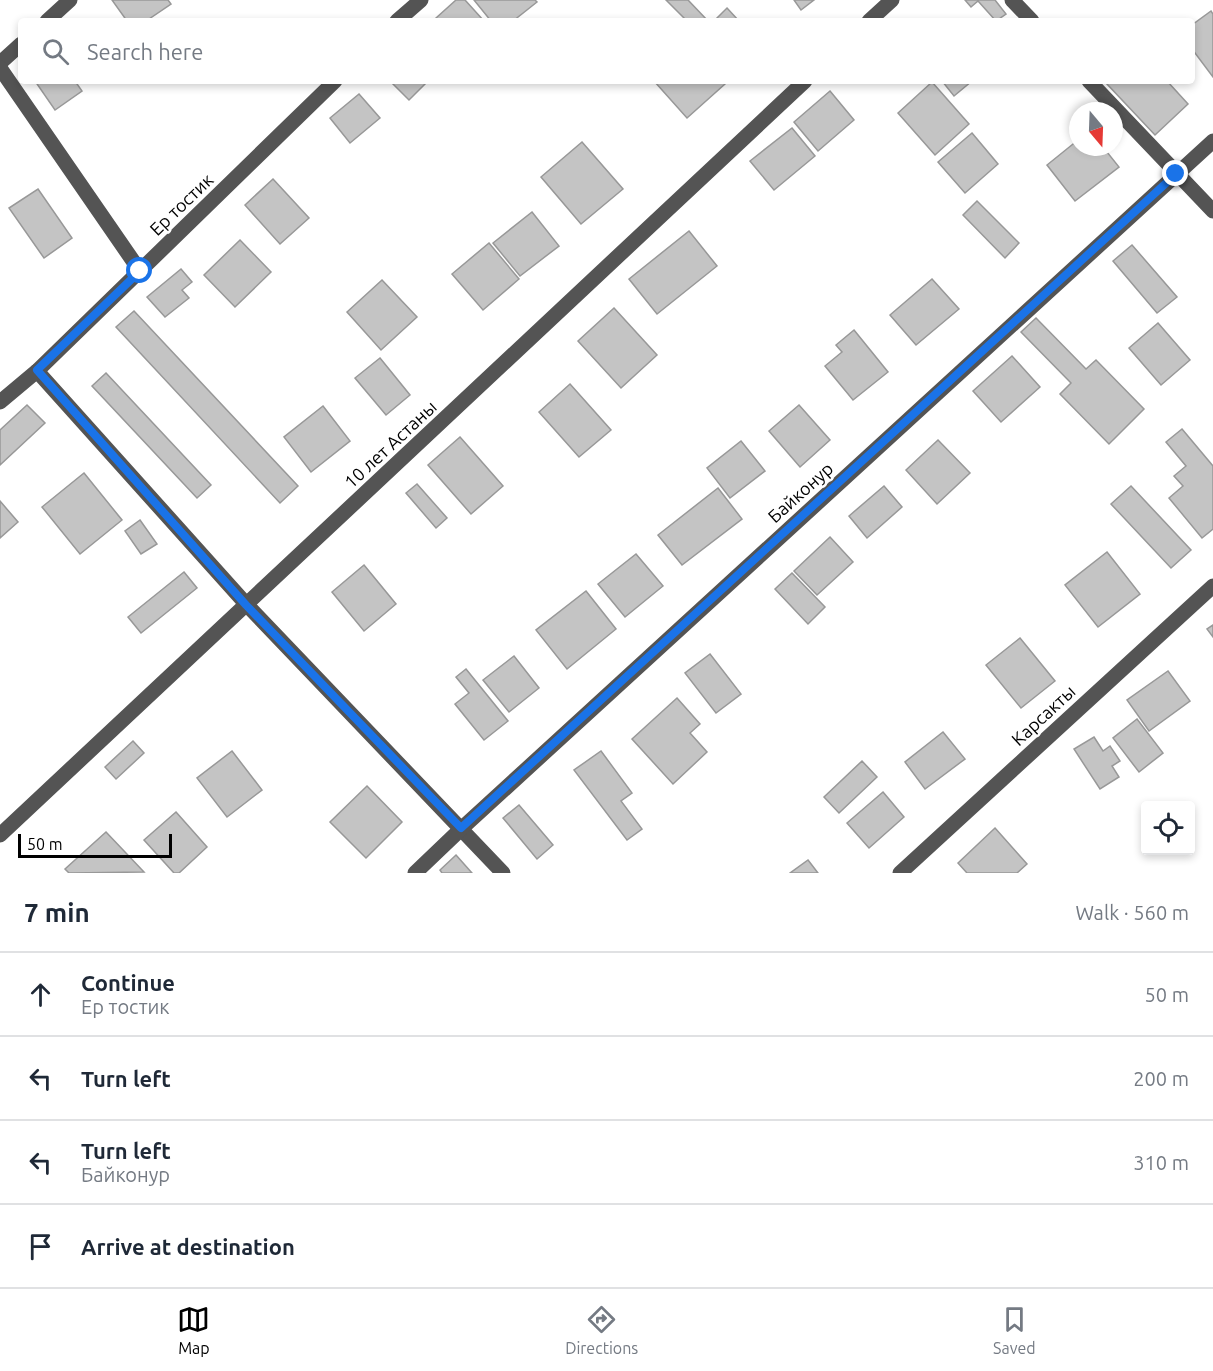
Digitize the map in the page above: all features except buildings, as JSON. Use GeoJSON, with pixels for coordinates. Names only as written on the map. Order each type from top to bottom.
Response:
{"type":"FeatureCollection","features":[{"type":"Feature","properties":{"kind":"street"},"geometry":{"type":"LineString","coordinates":[[50,18],[70,0]]}},
{"type":"Feature","properties":{"kind":"street"},"geometry":{"type":"LineString","coordinates":[[400,18],[421,0]]}},
{"type":"Feature","properties":{"kind":"street"},"geometry":{"type":"LineString","coordinates":[[872,18],[892,0]]}},
{"type":"Feature","properties":{"kind":"street"},"geometry":{"type":"LineString","coordinates":[[1012,0],[1029,18]]}},
{"type":"Feature","properties":{"kind":"street"},"geometry":{"type":"LineString","coordinates":[[0,63],[18,47]]}},
{"type":"Feature","properties":{"kind":"street"},"geometry":{"type":"LineString","coordinates":[[0,68],[140,271]]}},
{"type":"Feature","properties":{"kind":"street","name":"Ер тостик"},"geometry":{"type":"LineString","coordinates":[[0,402],[37,370],[332,84]]}},
{"type":"Feature","properties":{"kind":"street","name":"10 лет Астаны"},"geometry":{"type":"LineString","coordinates":[[0,835],[802,84]]}},
{"type":"Feature","properties":{"kind":"street"},"geometry":{"type":"LineString","coordinates":[[1092,84],[1213,211]]}},
{"type":"Feature","properties":{"kind":"street","name":"Байконур"},"geometry":{"type":"LineString","coordinates":[[415,873],[461,828],[1213,141]]}},
{"type":"Feature","properties":{"kind":"street"},"geometry":{"type":"LineString","coordinates":[[37,370],[246,605],[503,873]]}},
{"type":"Feature","properties":{"kind":"street","name":"Карсакты"},"geometry":{"type":"LineString","coordinates":[[900,873],[1213,586]]}},
{"type":"Feature","properties":{"kind":"route"},"geometry":{"type":"LineString","coordinates":[[140,271],[37,370],[246,605],[461,828],[1176,174]]}}]}
